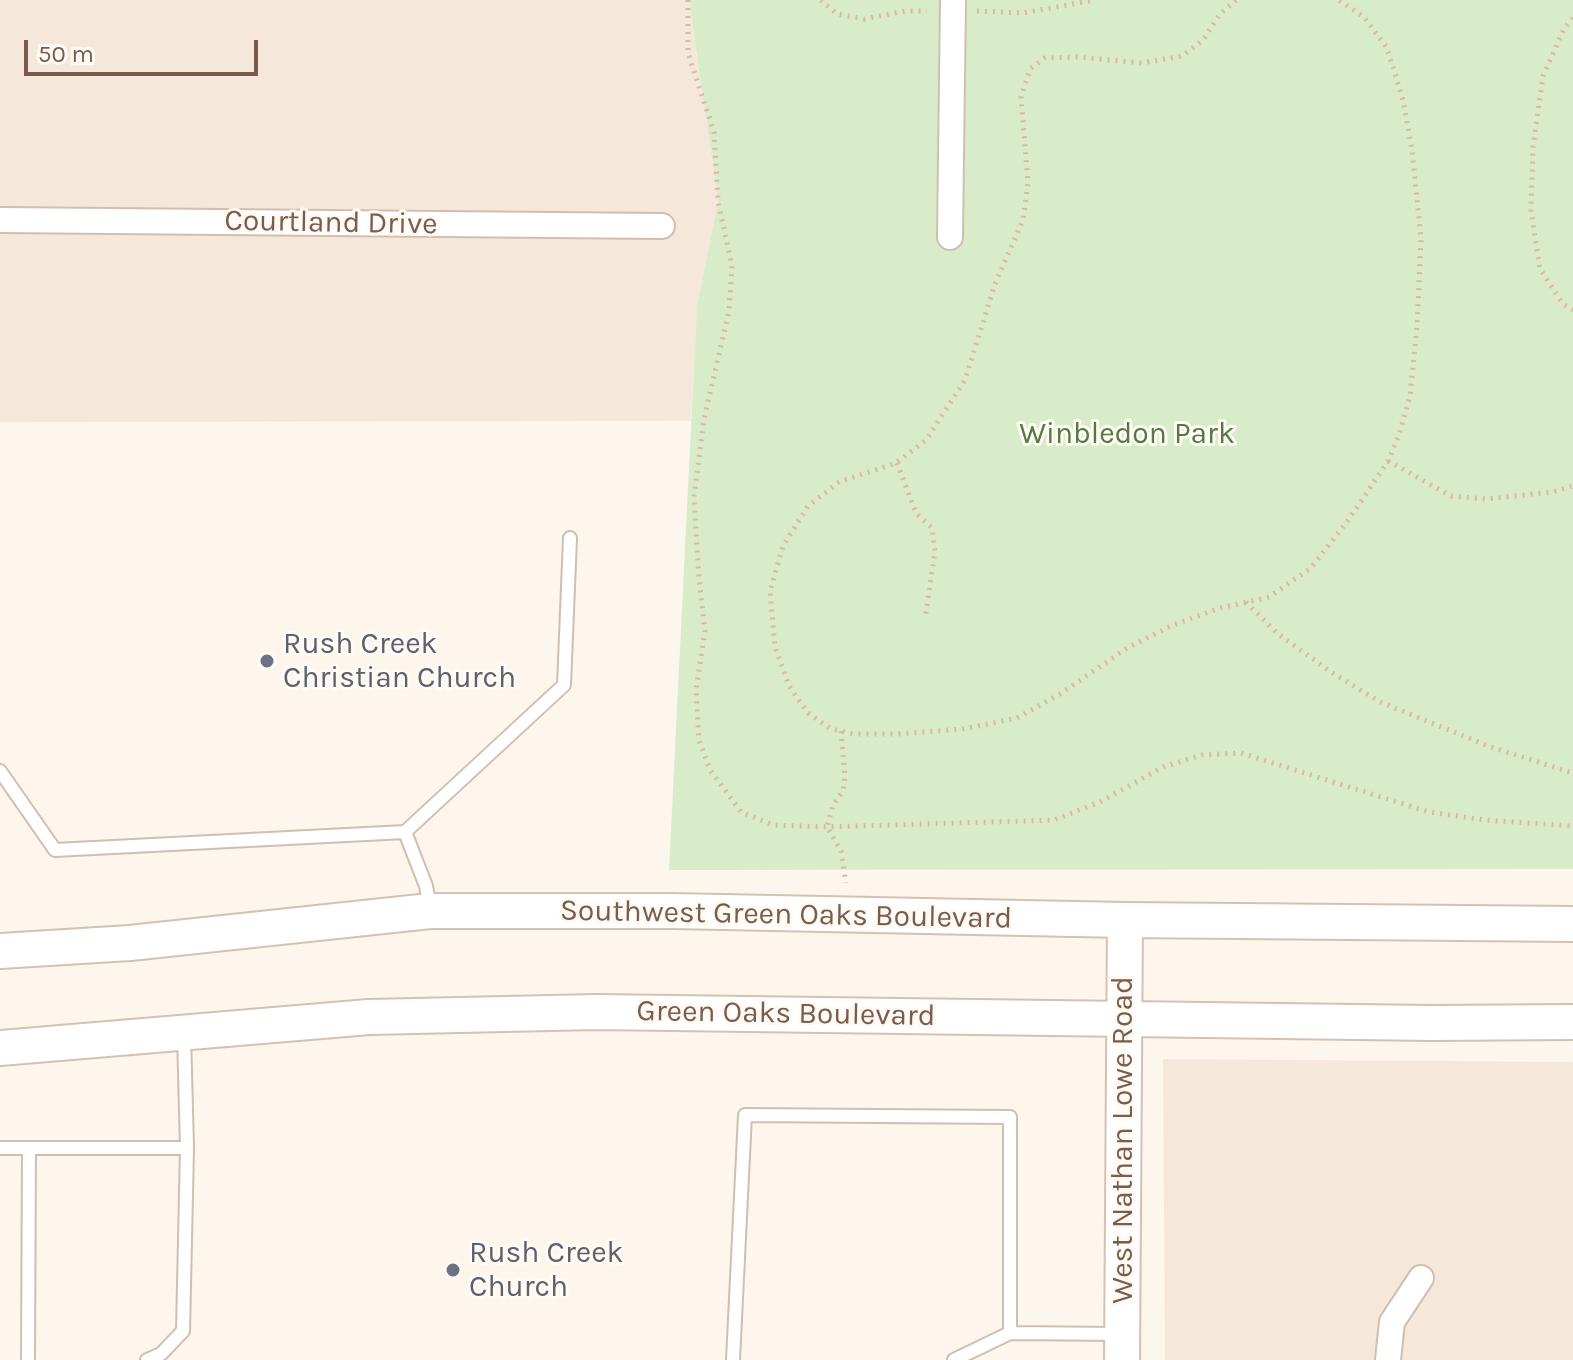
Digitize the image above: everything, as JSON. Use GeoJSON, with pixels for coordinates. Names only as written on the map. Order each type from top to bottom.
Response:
{"type":"FeatureCollection","features":[{"type":"Feature","properties":{"kind":"main road","name":"Southwest Green Oaks Boulevard"},"geometry":{"type":"LineString","coordinates":[[0,951],[130,943],[430,911],[688,911],[1125,920],[1573,924]]}},
{"type":"Feature","properties":{"kind":"main road","name":"West Nathan Lowe Road"},"geometry":{"type":"LineString","coordinates":[[1122,1347],[1125,920]]}},
{"type":"Feature","properties":{"kind":"main road"},"geometry":{"type":"LineString","coordinates":[[0,927],[130,943]]}},
{"type":"Feature","properties":{"kind":"main road","name":"Green Oaks Boulevard"},"geometry":{"type":"LineString","coordinates":[[0,1048],[369,1017],[596,1012],[1432,1023],[1573,1022]]}},
{"type":"Feature","properties":{"kind":"street"},"geometry":{"type":"LineString","coordinates":[[950,237],[953,0]]}},
{"type":"Feature","properties":{"kind":"street","name":"Courtland Drive"},"geometry":{"type":"LineString","coordinates":[[0,220],[662,226]]}},
{"type":"Feature","properties":{"kind":"street"},"geometry":{"type":"LineString","coordinates":[[1388,1360],[1392,1322],[1421,1278]]}},
{"type":"Feature","properties":{"kind":"lane"},"geometry":{"type":"LineString","coordinates":[[0,771],[55,850],[405,832],[564,685],[570,538]]}},
{"type":"Feature","properties":{"kind":"lane"},"geometry":{"type":"LineString","coordinates":[[405,832],[426,886],[430,911]]}},
{"type":"Feature","properties":{"kind":"lane"},"geometry":{"type":"LineString","coordinates":[[147,1360],[161,1354],[183,1331],[187,1148],[184,1033]]}},
{"type":"Feature","properties":{"kind":"lane"},"geometry":{"type":"LineString","coordinates":[[733,1360],[745,1115],[1010,1117],[1010,1333]]}},
{"type":"Feature","properties":{"kind":"lane"},"geometry":{"type":"LineString","coordinates":[[0,1148],[187,1148]]}},
{"type":"Feature","properties":{"kind":"lane"},"geometry":{"type":"LineString","coordinates":[[28,1360],[29,1148]]}},
{"type":"Feature","properties":{"kind":"lane"},"geometry":{"type":"LineString","coordinates":[[954,1360],[1010,1333],[1122,1347]]}},
{"type":"Feature","properties":{"kind":"path"},"geometry":{"type":"LineString","coordinates":[[688,0],[688,53],[714,132],[718,201],[732,266],[729,311],[704,419],[694,497],[705,631],[696,690],[699,740],[710,770],[741,812],[773,825],[827,827],[1054,820],[1100,802],[1163,767],[1202,755],[1241,753],[1429,812],[1485,820],[1573,826]]}},
{"type":"Feature","properties":{"kind":"path"},"geometry":{"type":"LineString","coordinates":[[1236,0],[1220,14],[1203,40],[1182,56],[1142,63],[1079,57],[1045,58],[1030,69],[1021,97],[1028,183],[1023,220],[995,284],[965,380],[926,440],[896,463],[839,482],[808,506],[783,546],[770,591],[775,647],[789,686],[808,713],[831,729],[897,734],[963,729],[1017,718],[1060,694],[1138,642],[1171,626],[1220,608],[1269,597],[1311,568],[1388,461],[1410,396],[1417,327],[1421,238],[1412,150],[1403,100],[1387,48],[1364,17],[1339,0]]}},
{"type":"Feature","properties":{"kind":"path"},"geometry":{"type":"LineString","coordinates":[[1573,18],[1564,29],[1543,76],[1533,146],[1531,211],[1540,269],[1563,304],[1573,310]]}},
{"type":"Feature","properties":{"kind":"path"},"geometry":{"type":"LineString","coordinates":[[1388,461],[1451,496],[1487,499],[1552,492],[1573,486]]}},
{"type":"Feature","properties":{"kind":"path"},"geometry":{"type":"LineString","coordinates":[[896,463],[916,513],[932,528],[935,551],[925,619]]}},
{"type":"Feature","properties":{"kind":"path"},"geometry":{"type":"LineString","coordinates":[[1246,602],[1277,633],[1380,702],[1491,747],[1573,773]]}},
{"type":"Feature","properties":{"kind":"path"},"geometry":{"type":"LineString","coordinates":[[841,731],[845,777],[843,791],[833,805],[827,827],[841,851],[847,892]]}},
{"type":"Feature","properties":{"kind":"shaded area"},"geometry":{"type":"Polygon","coordinates":[[[0,0],[689,0],[718,201],[697,306],[691,421],[0,422],[0,0]]]}},
{"type":"Feature","properties":{"kind":"shaded area"},"geometry":{"type":"Polygon","coordinates":[[[1163,1059],[1573,1062],[1573,1360],[1165,1360],[1163,1059]]]}},
{"type":"Feature","properties":{"kind":"green space","name":"Winbledon Park"},"geometry":{"type":"Polygon","coordinates":[[[689,0],[1573,0],[1573,869],[669,870],[697,306],[718,201],[689,0]]]}},
{"type":"Feature","properties":{"kind":"place","name":"Rush Creek Christian Church"},"geometry":{"type":"Point","coordinates":[267,661]}},
{"type":"Feature","properties":{"kind":"place","name":"Rush Creek Church"},"geometry":{"type":"Point","coordinates":[453,1270]}}]}
